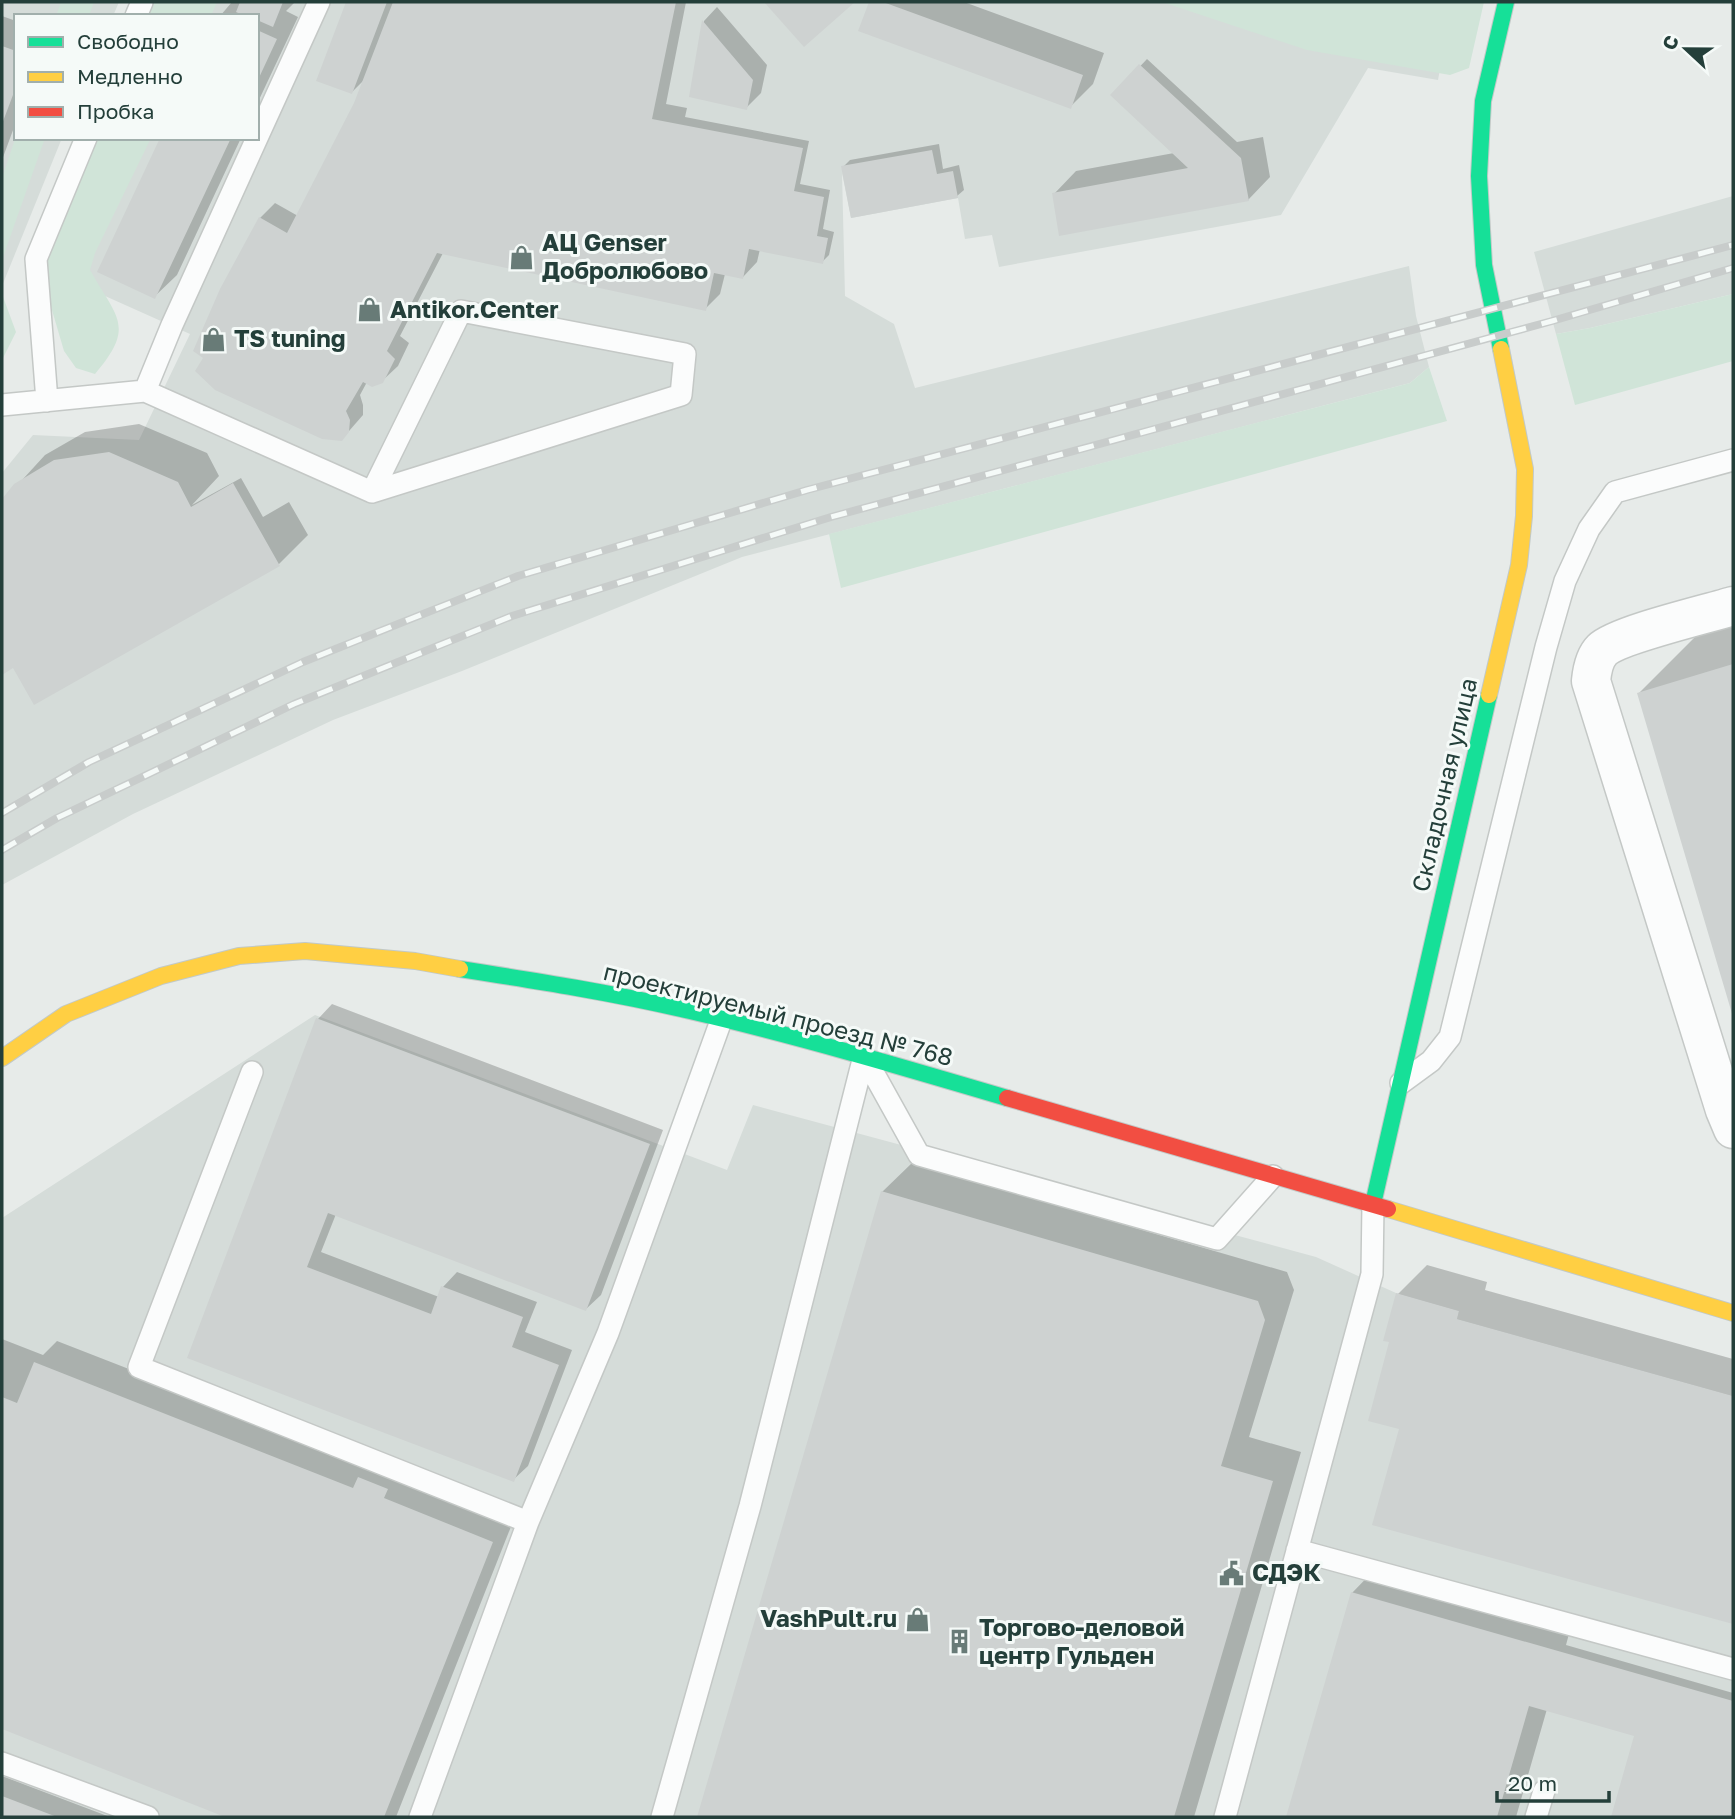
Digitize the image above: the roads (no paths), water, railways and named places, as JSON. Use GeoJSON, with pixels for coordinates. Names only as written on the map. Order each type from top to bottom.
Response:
{"type":"FeatureCollection","features":[{"type":"Feature","properties":{"kind":"street","name":"Складочная улица"},"geometry":{"type":"LineString","coordinates":[[1373,1204],[1519,565],[1525,469],[1483,265],[1479,176],[1483,100],[1506,2]]}},
{"type":"Feature","properties":{"kind":"street"},"geometry":{"type":"LineString","coordinates":[[1733,606],[1620,639],[1602,650],[1593,665],[1591,681],[1724,1110],[1733,1129]]}},
{"type":"Feature","properties":{"kind":"street","name":"проектируемый проезд № 768"},"geometry":{"type":"LineString","coordinates":[[2,1058],[66,1014],[161,976],[239,956],[304,951],[428,963],[571,986],[722,1018],[864,1056],[1373,1204]]}},
{"type":"Feature","properties":{"kind":"street"},"geometry":{"type":"LineString","coordinates":[[1373,1204],[1733,1313]]}},
{"type":"Feature","properties":{"kind":"lane"},"geometry":{"type":"LineString","coordinates":[[259,134],[319,2]]}},
{"type":"Feature","properties":{"kind":"lane"},"geometry":{"type":"LineString","coordinates":[[47,401],[36,259],[85,140]]}},
{"type":"Feature","properties":{"kind":"lane"},"geometry":{"type":"LineString","coordinates":[[145,391],[256,140]]}},
{"type":"Feature","properties":{"kind":"lane"},"geometry":{"type":"LineString","coordinates":[[2,405],[145,391],[372,492],[681,395],[684,354],[461,311],[372,492]]}},
{"type":"Feature","properties":{"kind":"lane"},"geometry":{"type":"LineString","coordinates":[[1399,1084],[1431,1061],[1450,1037],[1546,647],[1565,581],[1590,529],[1615,492],[1733,460]]}},
{"type":"Feature","properties":{"kind":"lane"},"geometry":{"type":"LineString","coordinates":[[420,1817],[528,1522],[608,1333],[722,1018]]}},
{"type":"Feature","properties":{"kind":"lane"},"geometry":{"type":"LineString","coordinates":[[864,1056],[919,1155],[1217,1239],[1273,1175]]}},
{"type":"Feature","properties":{"kind":"lane"},"geometry":{"type":"LineString","coordinates":[[662,1817],[750,1506],[844,1126],[864,1056]]}},
{"type":"Feature","properties":{"kind":"lane"},"geometry":{"type":"LineString","coordinates":[[252,1072],[139,1367],[528,1522]]}},
{"type":"Feature","properties":{"kind":"lane"},"geometry":{"type":"LineString","coordinates":[[1225,1817],[1372,1273],[1373,1204]]}},
{"type":"Feature","properties":{"kind":"lane"},"geometry":{"type":"LineString","coordinates":[[1297,1550],[1733,1669]]}},
{"type":"Feature","properties":{"kind":"lane"},"geometry":{"type":"LineString","coordinates":[[2,1763],[148,1817]]}},
{"type":"Feature","properties":{"kind":"lane"},"geometry":{"type":"LineString","coordinates":[[1536,1817],[1544,1791]]}},
{"type":"Feature","properties":{"kind":"railway"},"geometry":{"type":"LineString","coordinates":[[2,813],[89,762],[303,662],[518,576],[807,490],[1733,245]]}},
{"type":"Feature","properties":{"kind":"railway"},"geometry":{"type":"LineString","coordinates":[[2,850],[57,818],[294,704],[512,616],[831,517],[1552,321],[1733,268]]}},
{"type":"Feature","properties":{"kind":"place","name":"АЦ Genser Добролюбово"},"geometry":{"type":"Point","coordinates":[522,257]}},
{"type":"Feature","properties":{"kind":"place","name":"Antikor.Center"},"geometry":{"type":"Point","coordinates":[370,310]}},
{"type":"Feature","properties":{"kind":"place","name":"TS tuning"},"geometry":{"type":"Point","coordinates":[214,339]}},
{"type":"Feature","properties":{"kind":"place","name":"СДЭК"},"geometry":{"type":"Point","coordinates":[1232,1573]}},
{"type":"Feature","properties":{"kind":"place","name":"VashPult.ru"},"geometry":{"type":"Point","coordinates":[917,1619]}},
{"type":"Feature","properties":{"kind":"place","name":"Торгово-деловой центр Гульден"},"geometry":{"type":"Point","coordinates":[959,1642]}}]}
